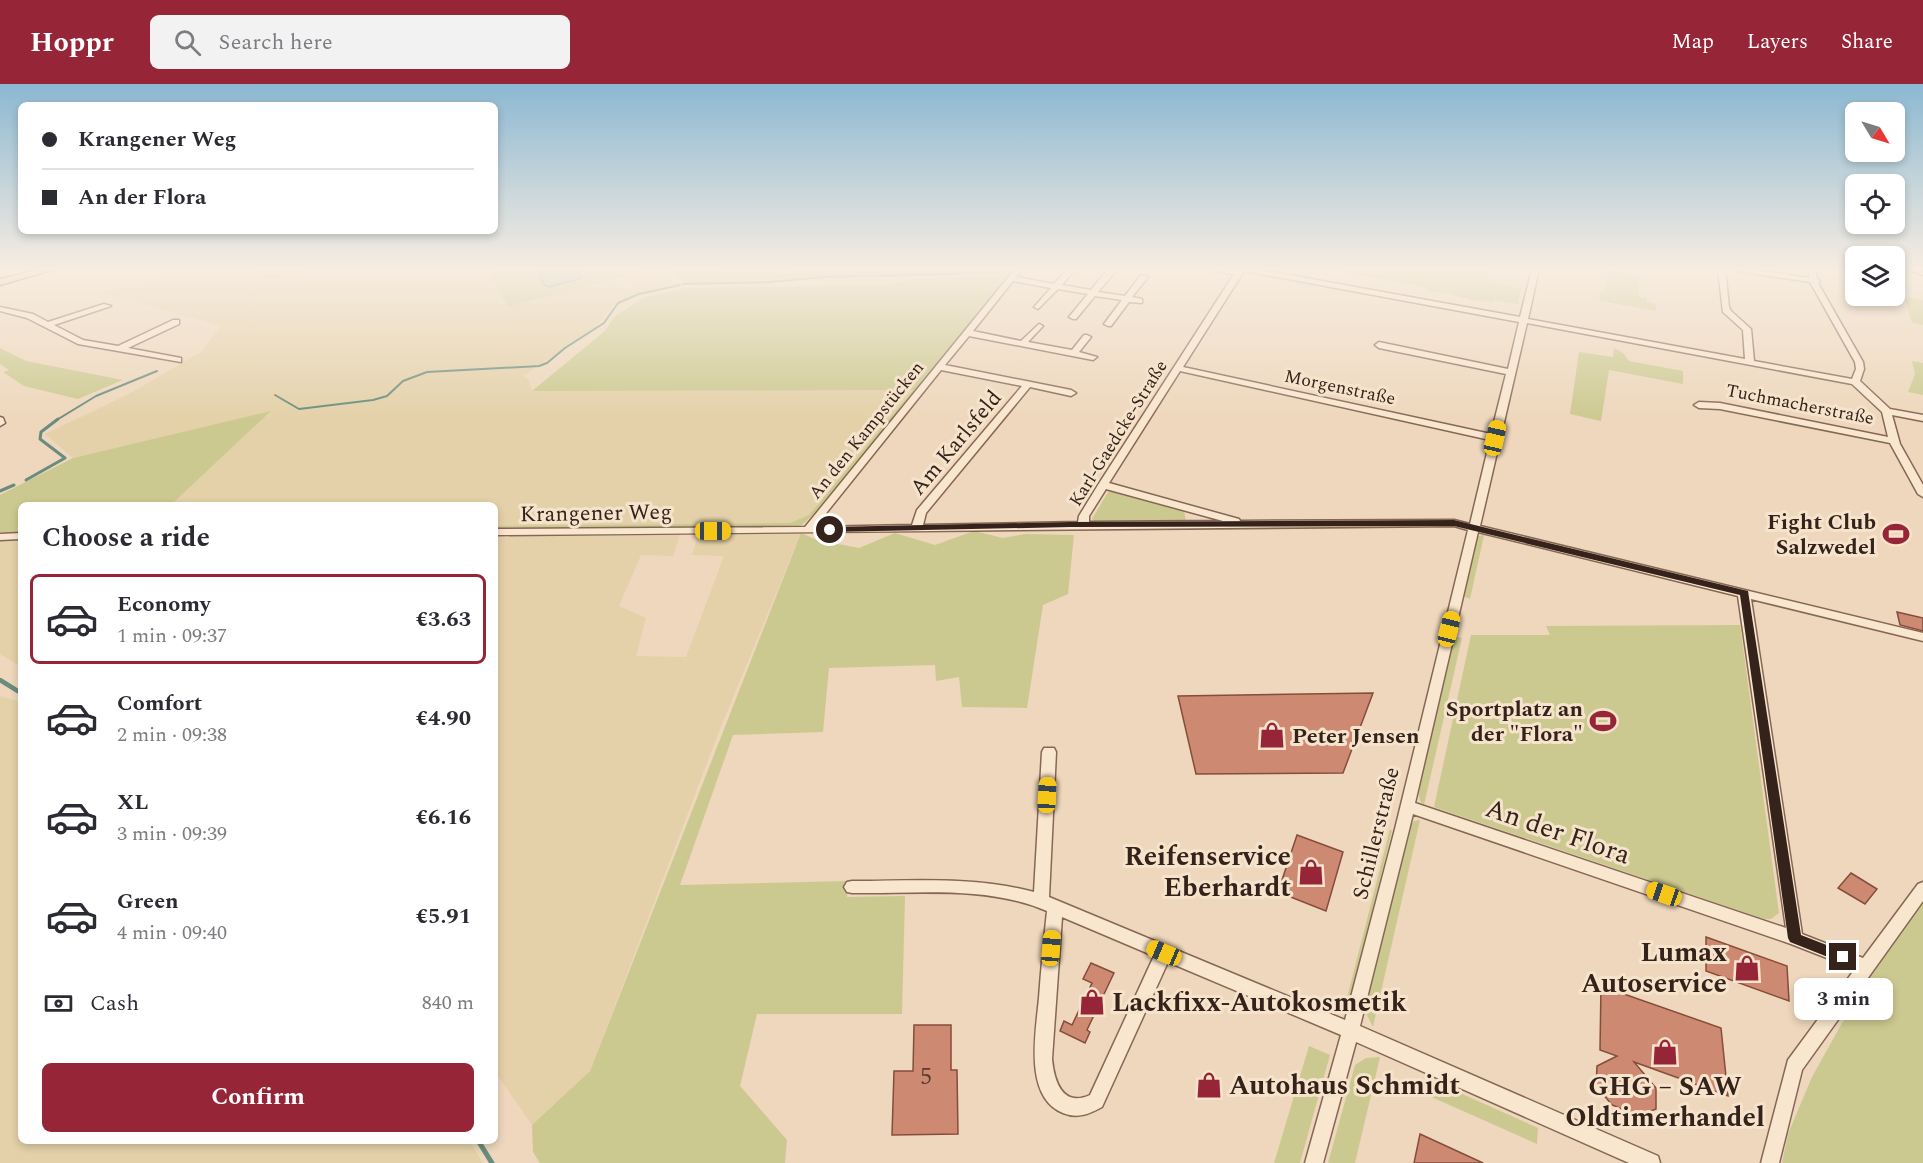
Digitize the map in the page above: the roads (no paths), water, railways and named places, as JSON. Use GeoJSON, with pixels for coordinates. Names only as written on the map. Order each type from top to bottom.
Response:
{"type":"FeatureCollection","features":[{"type":"Feature","properties":{"kind":"street"},"geometry":{"type":"LineString","coordinates":[[36,319],[81,342],[178,360]]}},
{"type":"Feature","properties":{"kind":"street"},"geometry":{"type":"LineString","coordinates":[[47,325],[65,319]]}},
{"type":"Feature","properties":{"kind":"street","name":"An den Kampstücken"},"geometry":{"type":"LineString","coordinates":[[808,530],[979,319]]}},
{"type":"Feature","properties":{"kind":"street"},"geometry":{"type":"LineString","coordinates":[[1108,324],[1112,319]]}},
{"type":"Feature","properties":{"kind":"street","name":"Karl-Gaedcke-Straße"},"geometry":{"type":"LineString","coordinates":[[1083,525],[1084,516],[1103,484],[1210,319]]}},
{"type":"Feature","properties":{"kind":"street"},"geometry":{"type":"LineString","coordinates":[[1520,319],[1855,382]]}},
{"type":"Feature","properties":{"kind":"street"},"geometry":{"type":"LineString","coordinates":[[1737,319],[1747,328],[1750,363]]}},
{"type":"Feature","properties":{"kind":"street","name":"Tuchmacherstraße"},"geometry":{"type":"LineString","coordinates":[[1835,319],[1859,362],[1860,369],[1855,382],[1887,411],[1893,441],[1923,494]]}},
{"type":"Feature","properties":{"kind":"street","name":"Schillerstraße"},"geometry":{"type":"LineString","coordinates":[[1314,1163],[1351,1031],[1524,320]]}},
{"type":"Feature","properties":{"kind":"street"},"geometry":{"type":"LineString","coordinates":[[118,350],[176,322]]}},
{"type":"Feature","properties":{"kind":"street"},"geometry":{"type":"LineString","coordinates":[[1023,343],[1039,326]]}},
{"type":"Feature","properties":{"kind":"street"},"geometry":{"type":"LineString","coordinates":[[968,333],[1093,357]]}},
{"type":"Feature","properties":{"kind":"street"},"geometry":{"type":"LineString","coordinates":[[1074,353],[1087,337]]}},
{"type":"Feature","properties":{"kind":"street"},"geometry":{"type":"LineString","coordinates":[[1379,345],[1511,372]]}},
{"type":"Feature","properties":{"kind":"street","name":"Am Karlsfeld"},"geometry":{"type":"LineString","coordinates":[[940,367],[1071,393]]}},
{"type":"Feature","properties":{"kind":"street","name":"Morgenstraße"},"geometry":{"type":"LineString","coordinates":[[1178,368],[1495,438]]}},
{"type":"Feature","properties":{"kind":"street","name":"Am Karlsfeld"},"geometry":{"type":"LineString","coordinates":[[917,527],[921,512],[1028,384]]}},
{"type":"Feature","properties":{"kind":"street","name":"Tuchmacherstraße"},"geometry":{"type":"LineString","coordinates":[[1699,405],[1720,406],[1893,441]]}},
{"type":"Feature","properties":{"kind":"street"},"geometry":{"type":"LineString","coordinates":[[1887,411],[1923,418]]}},
{"type":"Feature","properties":{"kind":"street","name":"Krangener Weg"},"geometry":{"type":"LineString","coordinates":[[1103,484],[1230,519],[1237,525]]}},
{"type":"Feature","properties":{"kind":"street","name":"Krangener Weg"},"geometry":{"type":"LineString","coordinates":[[498,532],[1083,525],[1454,523],[1473,526]]}},
{"type":"Feature","properties":{"kind":"street"},"geometry":{"type":"LineString","coordinates":[[1473,526],[1923,638]]}},
{"type":"Feature","properties":{"kind":"street"},"geometry":{"type":"LineString","coordinates":[[0,537],[18,537]]}},
{"type":"Feature","properties":{"kind":"street"},"geometry":{"type":"LineString","coordinates":[[1744,594],[1795,938]]}},
{"type":"Feature","properties":{"kind":"street"},"geometry":{"type":"LineString","coordinates":[[1049,752],[1048,904],[1042,1052],[1046,1079],[1054,1098],[1064,1106],[1076,1109],[1086,1107],[1096,1101],[1164,953]]}},
{"type":"Feature","properties":{"kind":"street","name":"An der Flora"},"geometry":{"type":"LineString","coordinates":[[1407,806],[1795,938],[1866,966]]}},
{"type":"Feature","properties":{"kind":"street"},"geometry":{"type":"LineString","coordinates":[[852,887],[985,889],[1022,895],[1351,1031],[1651,1163]]}},
{"type":"Feature","properties":{"kind":"street"},"geometry":{"type":"LineString","coordinates":[[1770,1163],[1794,1066],[1923,889]]}},
{"type":"Feature","properties":{"kind":"waterway"},"geometry":{"type":"LineString","coordinates":[[275,395],[299,409],[373,400],[387,396],[403,381],[427,372],[539,366],[547,363],[607,319]]}},
{"type":"Feature","properties":{"kind":"waterway"},"geometry":{"type":"LineString","coordinates":[[57,420],[96,396],[157,371]]}},
{"type":"Feature","properties":{"kind":"waterway"},"geometry":{"type":"LineString","coordinates":[[26,480],[65,458],[40,439],[41,432],[57,420]]}},
{"type":"Feature","properties":{"kind":"waterway"},"geometry":{"type":"LineString","coordinates":[[0,491],[14,485]]}},
{"type":"Feature","properties":{"kind":"waterway"},"geometry":{"type":"LineString","coordinates":[[0,680],[18,691]]}},
{"type":"Feature","properties":{"kind":"waterway"},"geometry":{"type":"LineString","coordinates":[[480,1144],[492,1163]]}},
{"type":"Feature","properties":{"kind":"place","name":"Fight Club Salzwedel"},"geometry":{"type":"Point","coordinates":[1896,534]}},
{"type":"Feature","properties":{"kind":"place","name":"Sportplatz an der \"Flora\""},"geometry":{"type":"Point","coordinates":[1603,721]}},
{"type":"Feature","properties":{"kind":"place","name":"Peter Jensen"},"geometry":{"type":"Point","coordinates":[1272,735]}},
{"type":"Feature","properties":{"kind":"place","name":"Reifenservice Eberhardt"},"geometry":{"type":"Point","coordinates":[1311,872]}},
{"type":"Feature","properties":{"kind":"place","name":"Lumax Autoservice"},"geometry":{"type":"Point","coordinates":[1747,968]}},
{"type":"Feature","properties":{"kind":"place","name":"Lackfixx-Autokosmetik"},"geometry":{"type":"Point","coordinates":[1092,1002]}},
{"type":"Feature","properties":{"kind":"place","name":"GHG – SAW Oldtimerhandel"},"geometry":{"type":"Point","coordinates":[1665,1052]}},
{"type":"Feature","properties":{"kind":"place","name":"Autohaus Schmidt"},"geometry":{"type":"Point","coordinates":[1209,1085]}}]}
